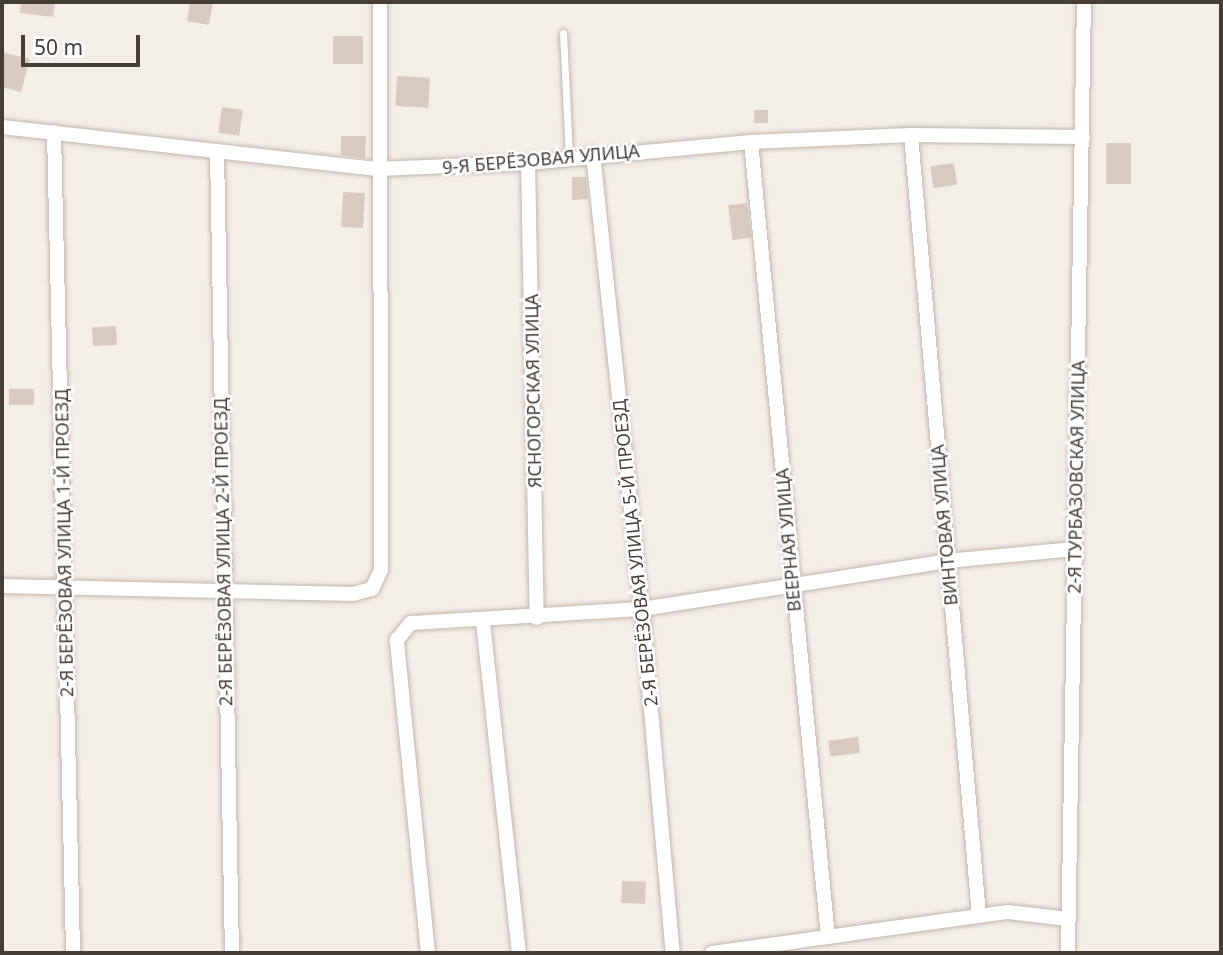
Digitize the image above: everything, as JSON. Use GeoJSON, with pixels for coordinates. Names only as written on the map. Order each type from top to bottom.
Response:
{"type":"FeatureCollection","features":[{"type":"Feature","properties":{"kind":"street"},"geometry":{"type":"LineString","coordinates":[[2,586],[353,594],[372,589],[381,570],[377,169],[380,2]]}},
{"type":"Feature","properties":{"kind":"street","name":"2-Я ТУРБАЗОВСКАЯ УЛИЦА"},"geometry":{"type":"LineString","coordinates":[[1068,953],[1084,2]]}},
{"type":"Feature","properties":{"kind":"street","name":"9-Я БЕРЁЗОВАЯ УЛИЦА"},"geometry":{"type":"LineString","coordinates":[[2,127],[377,169],[528,163],[593,154],[751,142],[911,135],[1083,137]]}},
{"type":"Feature","properties":{"kind":"street","name":"2-Я БЕРЁЗОВАЯ УЛИЦА 1-Й ПРОЕЗД"},"geometry":{"type":"LineString","coordinates":[[54,132],[73,953]]}},
{"type":"Feature","properties":{"kind":"street","name":"ВИНТОВАЯ УЛИЦА"},"geometry":{"type":"LineString","coordinates":[[911,135],[979,915]]}},
{"type":"Feature","properties":{"kind":"street","name":"ВЕЕРНАЯ УЛИЦА"},"geometry":{"type":"LineString","coordinates":[[751,142],[828,937]]}},
{"type":"Feature","properties":{"kind":"street","name":"2-Я БЕРЁЗОВАЯ УЛИЦА 2-Й ПРОЕЗД"},"geometry":{"type":"LineString","coordinates":[[217,151],[222,590],[232,953]]}},
{"type":"Feature","properties":{"kind":"street","name":"2-Я БЕРЁЗОВАЯ УЛИЦА 5-Й ПРОЕЗД"},"geometry":{"type":"LineString","coordinates":[[593,154],[642,609],[673,953]]}},
{"type":"Feature","properties":{"kind":"street","name":"ЯСНОГОРСКАЯ УЛИЦА"},"geometry":{"type":"LineString","coordinates":[[528,163],[537,618]]}},
{"type":"Feature","properties":{"kind":"street"},"geometry":{"type":"LineString","coordinates":[[428,953],[397,640],[411,624],[483,622],[642,609],[947,561],[1074,549]]}},
{"type":"Feature","properties":{"kind":"street"},"geometry":{"type":"LineString","coordinates":[[483,622],[519,953]]}},
{"type":"Feature","properties":{"kind":"street"},"geometry":{"type":"LineString","coordinates":[[712,953],[979,915],[1032,912],[1068,919]]}},
{"type":"Feature","properties":{"kind":"lane"},"geometry":{"type":"LineString","coordinates":[[563,33],[569,157]]}},
{"type":"Feature","properties":{"kind":"building"},"geometry":{"type":"Polygon","coordinates":[[[21,2],[55,2],[53,17],[20,13],[21,2]]]}},
{"type":"Feature","properties":{"kind":"building"},"geometry":{"type":"Polygon","coordinates":[[[190,2],[213,2],[209,25],[187,21],[190,2]]]}},
{"type":"Feature","properties":{"kind":"building"},"geometry":{"type":"Polygon","coordinates":[[[333,36],[363,36],[363,64],[333,64],[333,36]]]}},
{"type":"Feature","properties":{"kind":"building"},"geometry":{"type":"Polygon","coordinates":[[[2,52],[30,59],[21,92],[2,87],[2,52]]]}},
{"type":"Feature","properties":{"kind":"building"},"geometry":{"type":"Polygon","coordinates":[[[397,76],[430,78],[428,108],[395,106],[397,76]]]}},
{"type":"Feature","properties":{"kind":"building"},"geometry":{"type":"Polygon","coordinates":[[[222,107],[243,110],[239,136],[218,133],[222,107]]]}},
{"type":"Feature","properties":{"kind":"building"},"geometry":{"type":"Polygon","coordinates":[[[754,110],[768,110],[768,123],[754,123],[754,110]]]}},
{"type":"Feature","properties":{"kind":"building"},"geometry":{"type":"Polygon","coordinates":[[[341,136],[366,136],[365,158],[341,155],[341,136]]]}},
{"type":"Feature","properties":{"kind":"building"},"geometry":{"type":"Polygon","coordinates":[[[1106,143],[1131,143],[1131,184],[1106,184],[1106,143]]]}},
{"type":"Feature","properties":{"kind":"building"},"geometry":{"type":"Polygon","coordinates":[[[954,163],[957,185],[933,188],[930,166],[954,163]]]}},
{"type":"Feature","properties":{"kind":"building"},"geometry":{"type":"Polygon","coordinates":[[[572,177],[586,177],[588,199],[572,200],[572,177]]]}},
{"type":"Feature","properties":{"kind":"building"},"geometry":{"type":"Polygon","coordinates":[[[343,192],[365,193],[363,228],[341,227],[343,192]]]}},
{"type":"Feature","properties":{"kind":"building"},"geometry":{"type":"Polygon","coordinates":[[[747,203],[751,238],[732,240],[728,205],[747,203]]]}},
{"type":"Feature","properties":{"kind":"building"},"geometry":{"type":"Polygon","coordinates":[[[116,326],[117,345],[93,346],[92,327],[116,326]]]}},
{"type":"Feature","properties":{"kind":"building"},"geometry":{"type":"Polygon","coordinates":[[[9,389],[34,389],[34,405],[9,405],[9,389]]]}},
{"type":"Feature","properties":{"kind":"building"},"geometry":{"type":"Polygon","coordinates":[[[858,737],[860,753],[830,757],[828,741],[858,737]]]}},
{"type":"Feature","properties":{"kind":"building"},"geometry":{"type":"Polygon","coordinates":[[[622,881],[646,882],[645,904],[621,903],[622,881]]]}}]}
